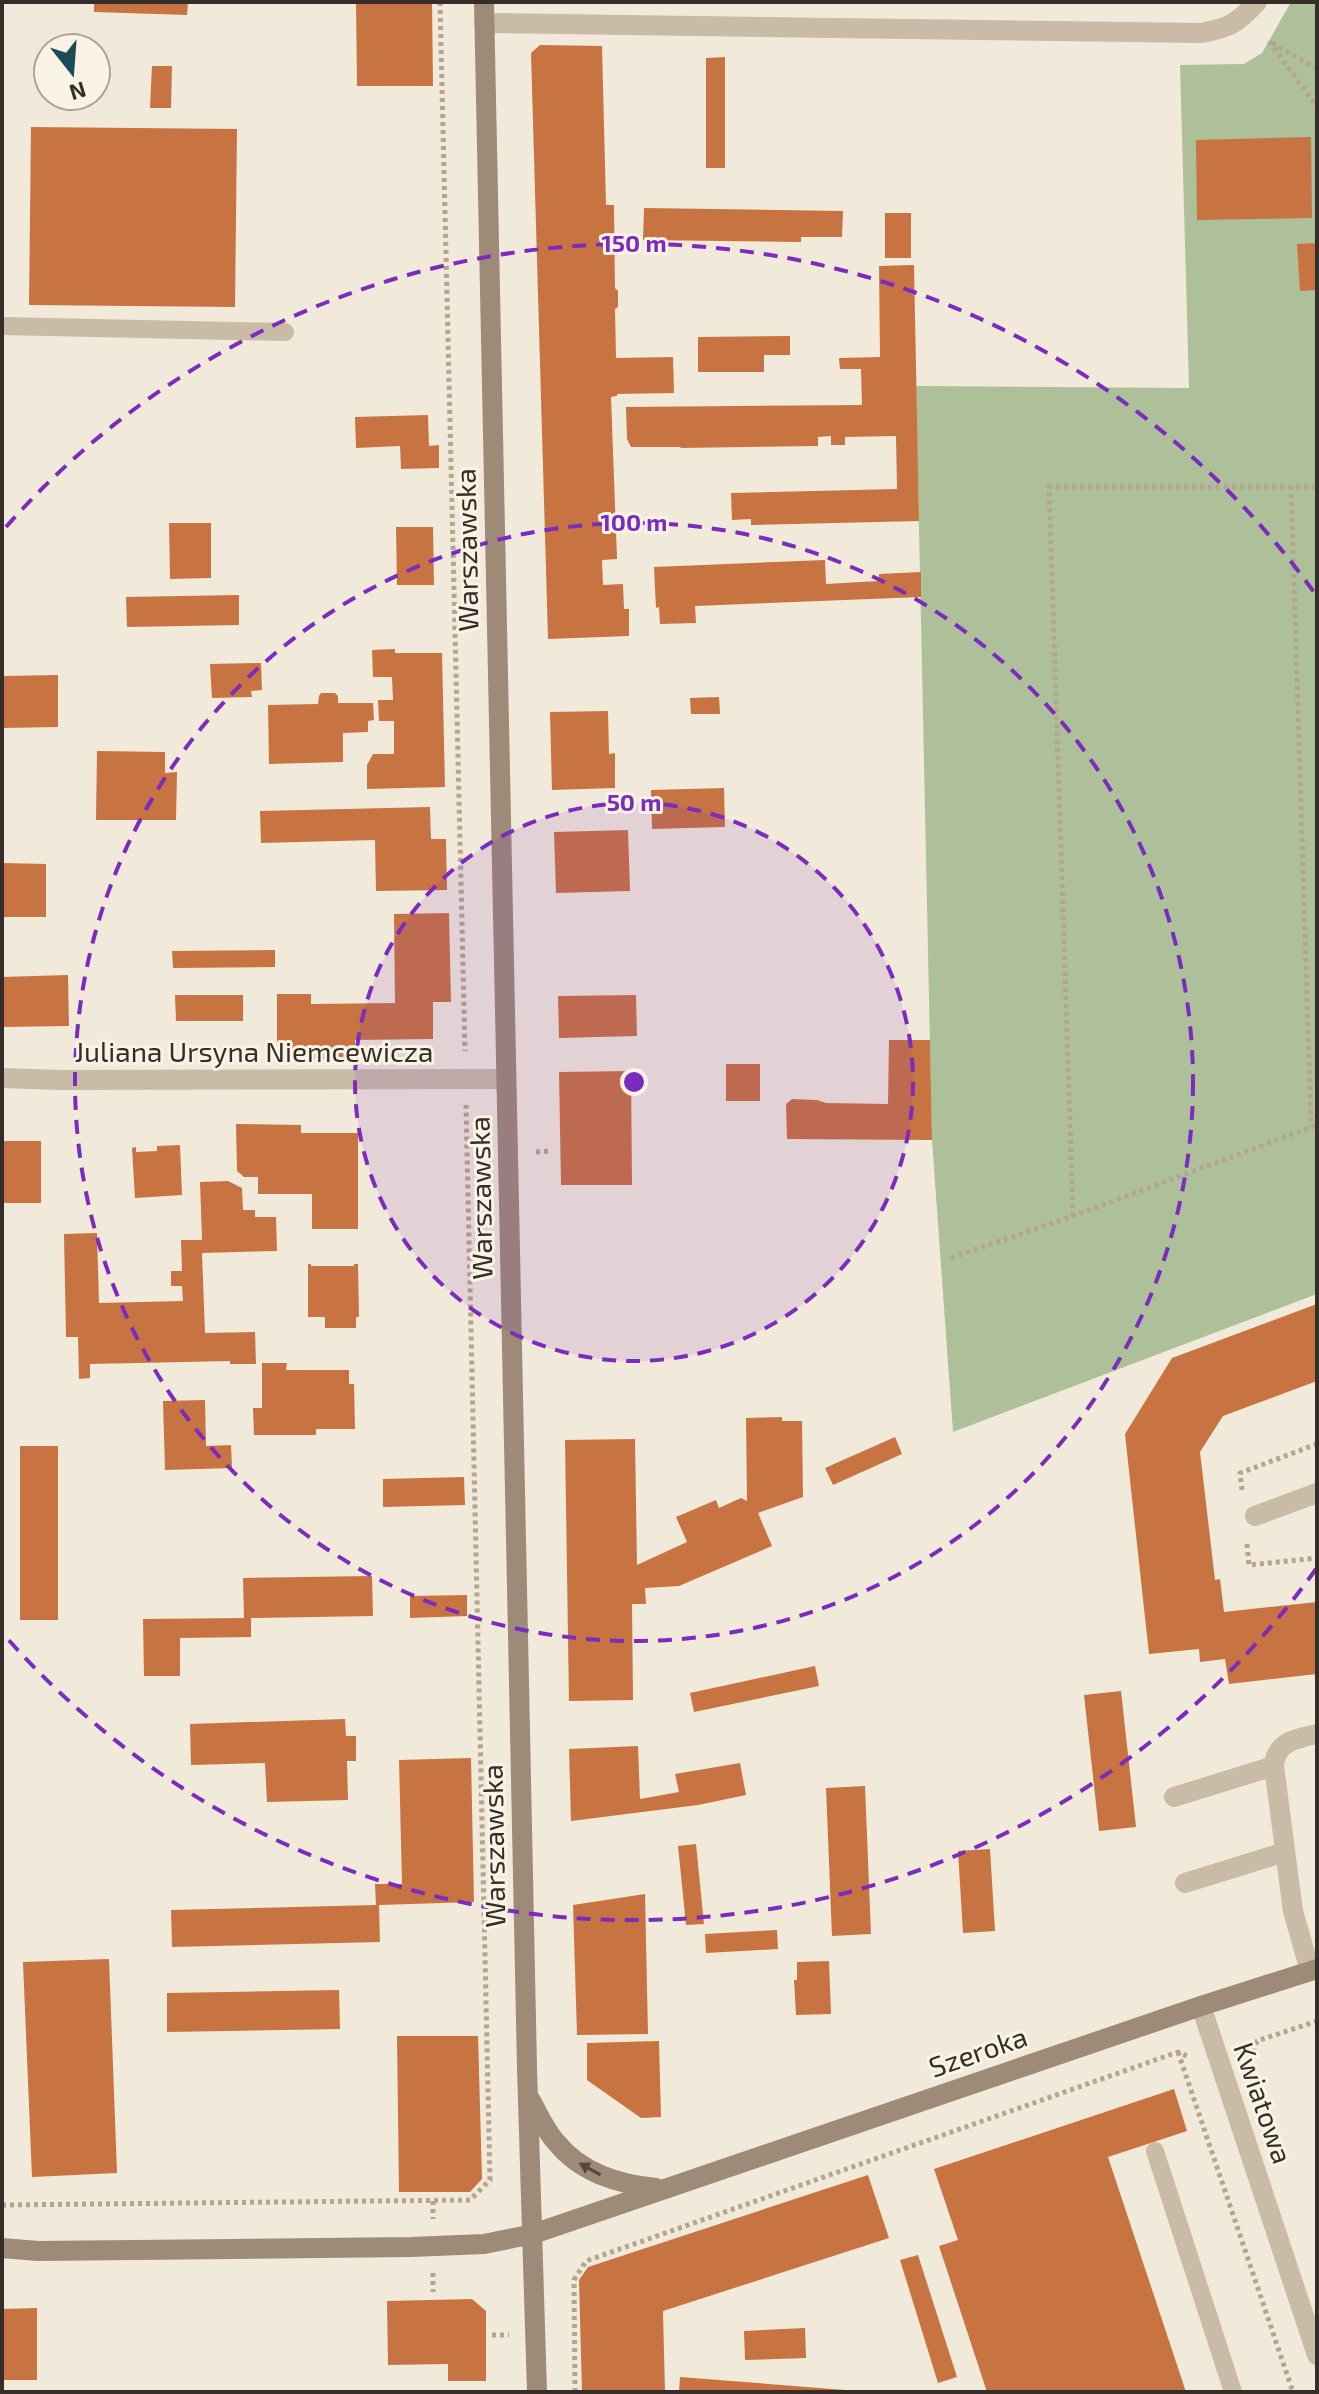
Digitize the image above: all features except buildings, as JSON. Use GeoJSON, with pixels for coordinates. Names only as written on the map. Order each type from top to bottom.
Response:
{"type":"FeatureCollection","features":[{"type":"Feature","properties":{"kind":"main road","name":"Warszawska"},"geometry":{"type":"LineString","coordinates":[[484,2],[528,2095],[537,2392]]}},
{"type":"Feature","properties":{"kind":"main road","name":"Szeroka"},"geometry":{"type":"LineString","coordinates":[[2,2248],[38,2251],[411,2247],[484,2244],[533,2234],[1314,1970]]}},
{"type":"Feature","properties":{"kind":"main road","name":"Szeroka"},"geometry":{"type":"LineString","coordinates":[[528,2095],[555,2142],[579,2163],[605,2178],[664,2189]]}},
{"type":"Feature","properties":{"kind":"street"},"geometry":{"type":"LineString","coordinates":[[484,23],[1201,33],[1238,22],[1257,2]]}},
{"type":"Feature","properties":{"kind":"street","name":"Juliana Ursyna Niemcewicza"},"geometry":{"type":"LineString","coordinates":[[2,1078],[506,1079]]}},
{"type":"Feature","properties":{"kind":"street"},"geometry":{"type":"LineString","coordinates":[[1255,1516],[1317,1493]]}},
{"type":"Feature","properties":{"kind":"street"},"geometry":{"type":"LineString","coordinates":[[1174,1797],[1274,1766],[1275,1755],[1283,1744],[1298,1737],[1317,1734]]}},
{"type":"Feature","properties":{"kind":"street","name":"Szeroka"},"geometry":{"type":"LineString","coordinates":[[1274,1766],[1295,1919],[1314,1970]]}},
{"type":"Feature","properties":{"kind":"street"},"geometry":{"type":"LineString","coordinates":[[1185,1883],[1285,1852]]}},
{"type":"Feature","properties":{"kind":"street","name":"Kwiatowa"},"geometry":{"type":"LineString","coordinates":[[1201,2006],[1317,2355]]}},
{"type":"Feature","properties":{"kind":"lane"},"geometry":{"type":"LineString","coordinates":[[2,326],[285,332]]}},
{"type":"Feature","properties":{"kind":"lane"},"geometry":{"type":"LineString","coordinates":[[1155,2151],[1233,2392]]}},
{"type":"Feature","properties":{"kind":"path"},"geometry":{"type":"LineString","coordinates":[[2,2205],[470,2200],[490,2180],[440,2]]}},
{"type":"Feature","properties":{"kind":"path"},"geometry":{"type":"LineString","coordinates":[[1317,69],[1269,41],[1317,107]]}},
{"type":"Feature","properties":{"kind":"path"},"geometry":{"type":"LineString","coordinates":[[951,1258],[1314,1126],[1291,486]]}},
{"type":"Feature","properties":{"kind":"path"},"geometry":{"type":"LineString","coordinates":[[1073,1216],[1049,487],[1317,487]]}},
{"type":"Feature","properties":{"kind":"path"},"geometry":{"type":"LineString","coordinates":[[451,1104],[466,1104]]}},
{"type":"Feature","properties":{"kind":"path"},"geometry":{"type":"LineString","coordinates":[[575,2392],[574,2280],[586,2261],[1178,2052],[1222,2070],[1251,2059],[1257,2041],[1317,2021]]}},
{"type":"Feature","properties":{"kind":"path"},"geometry":{"type":"LineString","coordinates":[[1178,2052],[1293,2392]]}},
{"type":"Feature","properties":{"kind":"green space"},"geometry":{"type":"Polygon","coordinates":[[[1291,2],[1317,2],[1317,1294],[953,1432],[932,1140],[916,386],[1189,388],[1180,65],[1244,64],[1262,53],[1291,2]]]}}]}
